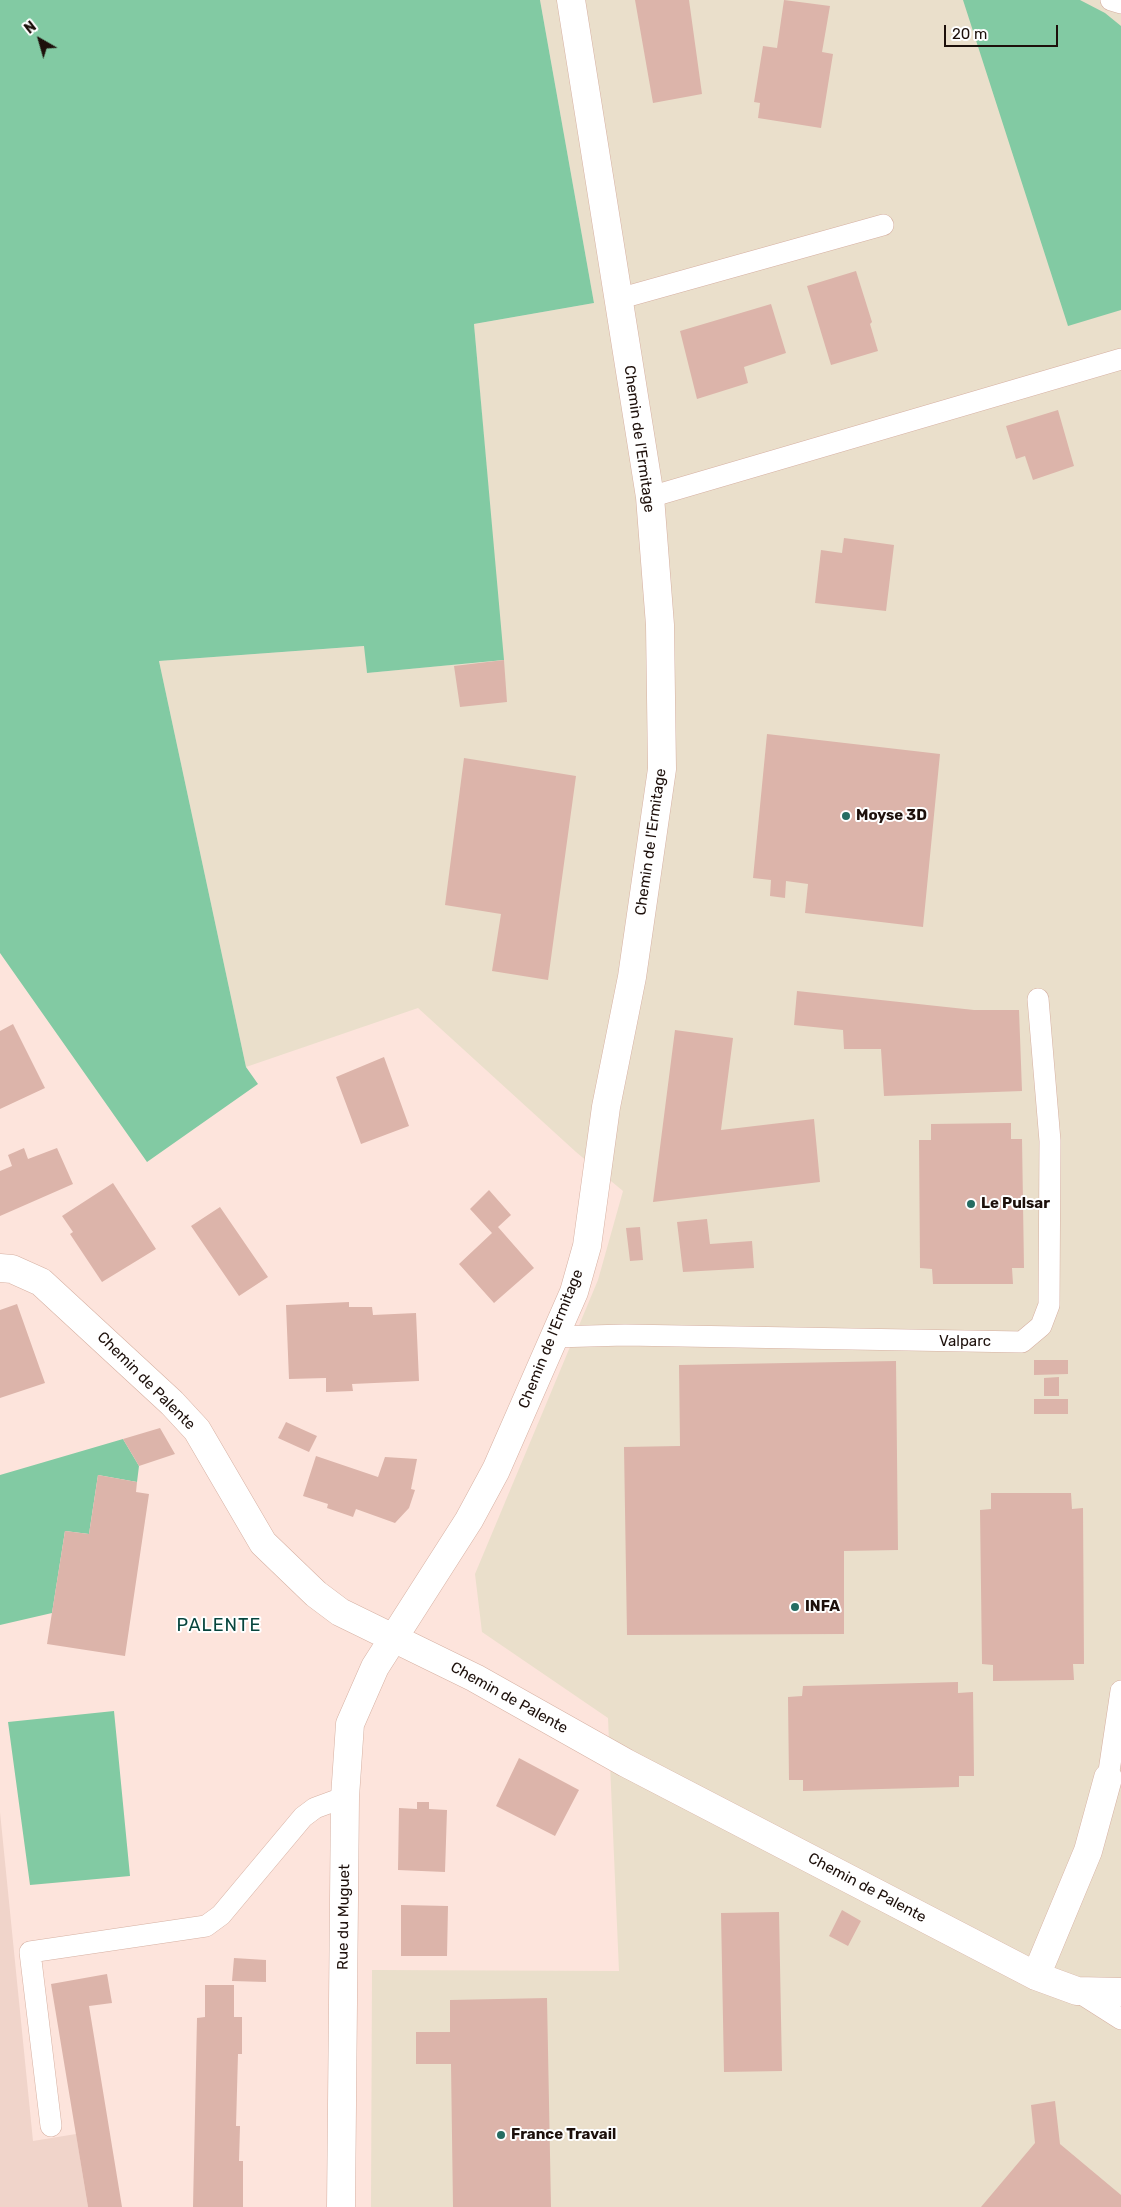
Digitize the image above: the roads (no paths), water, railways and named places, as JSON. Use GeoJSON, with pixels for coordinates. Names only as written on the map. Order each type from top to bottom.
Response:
{"type":"FeatureCollection","features":[{"type":"Feature","properties":{"kind":"street","name":"Chemin de l'Ermitage"},"geometry":{"type":"LineString","coordinates":[[392,1638],[469,1520],[496,1470],[574,1292],[587,1246],[606,1107],[632,977],[662,769],[660,625],[650,497],[570,0]]}},
{"type":"Feature","properties":{"kind":"street","name":"Chemin de Palente"},"geometry":{"type":"LineString","coordinates":[[0,1268],[12,1269],[41,1282],[172,1403],[197,1430],[264,1543],[316,1594],[340,1612],[475,1678],[626,1763],[1036,1976],[1076,1991],[1121,1992]]}},
{"type":"Feature","properties":{"kind":"street","name":"Rue du Muguet"},"geometry":{"type":"LineString","coordinates":[[340,2207],[345,1797],[350,1724],[375,1667],[392,1638]]}},
{"type":"Feature","properties":{"kind":"street"},"geometry":{"type":"LineString","coordinates":[[1036,1976],[1088,1851],[1108,1778]]}},
{"type":"Feature","properties":{"kind":"lane"},"geometry":{"type":"LineString","coordinates":[[1110,0],[1121,4]]}},
{"type":"Feature","properties":{"kind":"lane"},"geometry":{"type":"LineString","coordinates":[[618,299],[883,225]]}},
{"type":"Feature","properties":{"kind":"lane"},"geometry":{"type":"LineString","coordinates":[[650,497],[1121,359]]}},
{"type":"Feature","properties":{"kind":"lane","name":"Valparc"},"geometry":{"type":"LineString","coordinates":[[554,1337],[625,1334],[1022,1342],[1041,1326],[1049,1305],[1050,1141],[1038,999]]}},
{"type":"Feature","properties":{"kind":"lane"},"geometry":{"type":"LineString","coordinates":[[1108,1778],[1121,1691]]}},
{"type":"Feature","properties":{"kind":"lane"},"geometry":{"type":"LineString","coordinates":[[51,2126],[30,1952],[206,1926],[221,1915],[303,1817],[316,1808],[345,1797]]}},
{"type":"Feature","properties":{"kind":"lane"},"geometry":{"type":"LineString","coordinates":[[1076,1991],[1121,2019]]}},
{"type":"Feature","properties":{"kind":"place","name":"Moyse 3D"},"geometry":{"type":"Point","coordinates":[846,816]}},
{"type":"Feature","properties":{"kind":"place","name":"Le Pulsar"},"geometry":{"type":"Point","coordinates":[971,1204]}},
{"type":"Feature","properties":{"kind":"place","name":"INFA"},"geometry":{"type":"Point","coordinates":[795,1607]}},
{"type":"Feature","properties":{"kind":"place","name":"France Travail"},"geometry":{"type":"Point","coordinates":[501,2135]}},
{"type":"Feature","properties":{"kind":"district","name":"PALENTE"},"geometry":{"type":"Point","coordinates":[219,1626]}}]}
